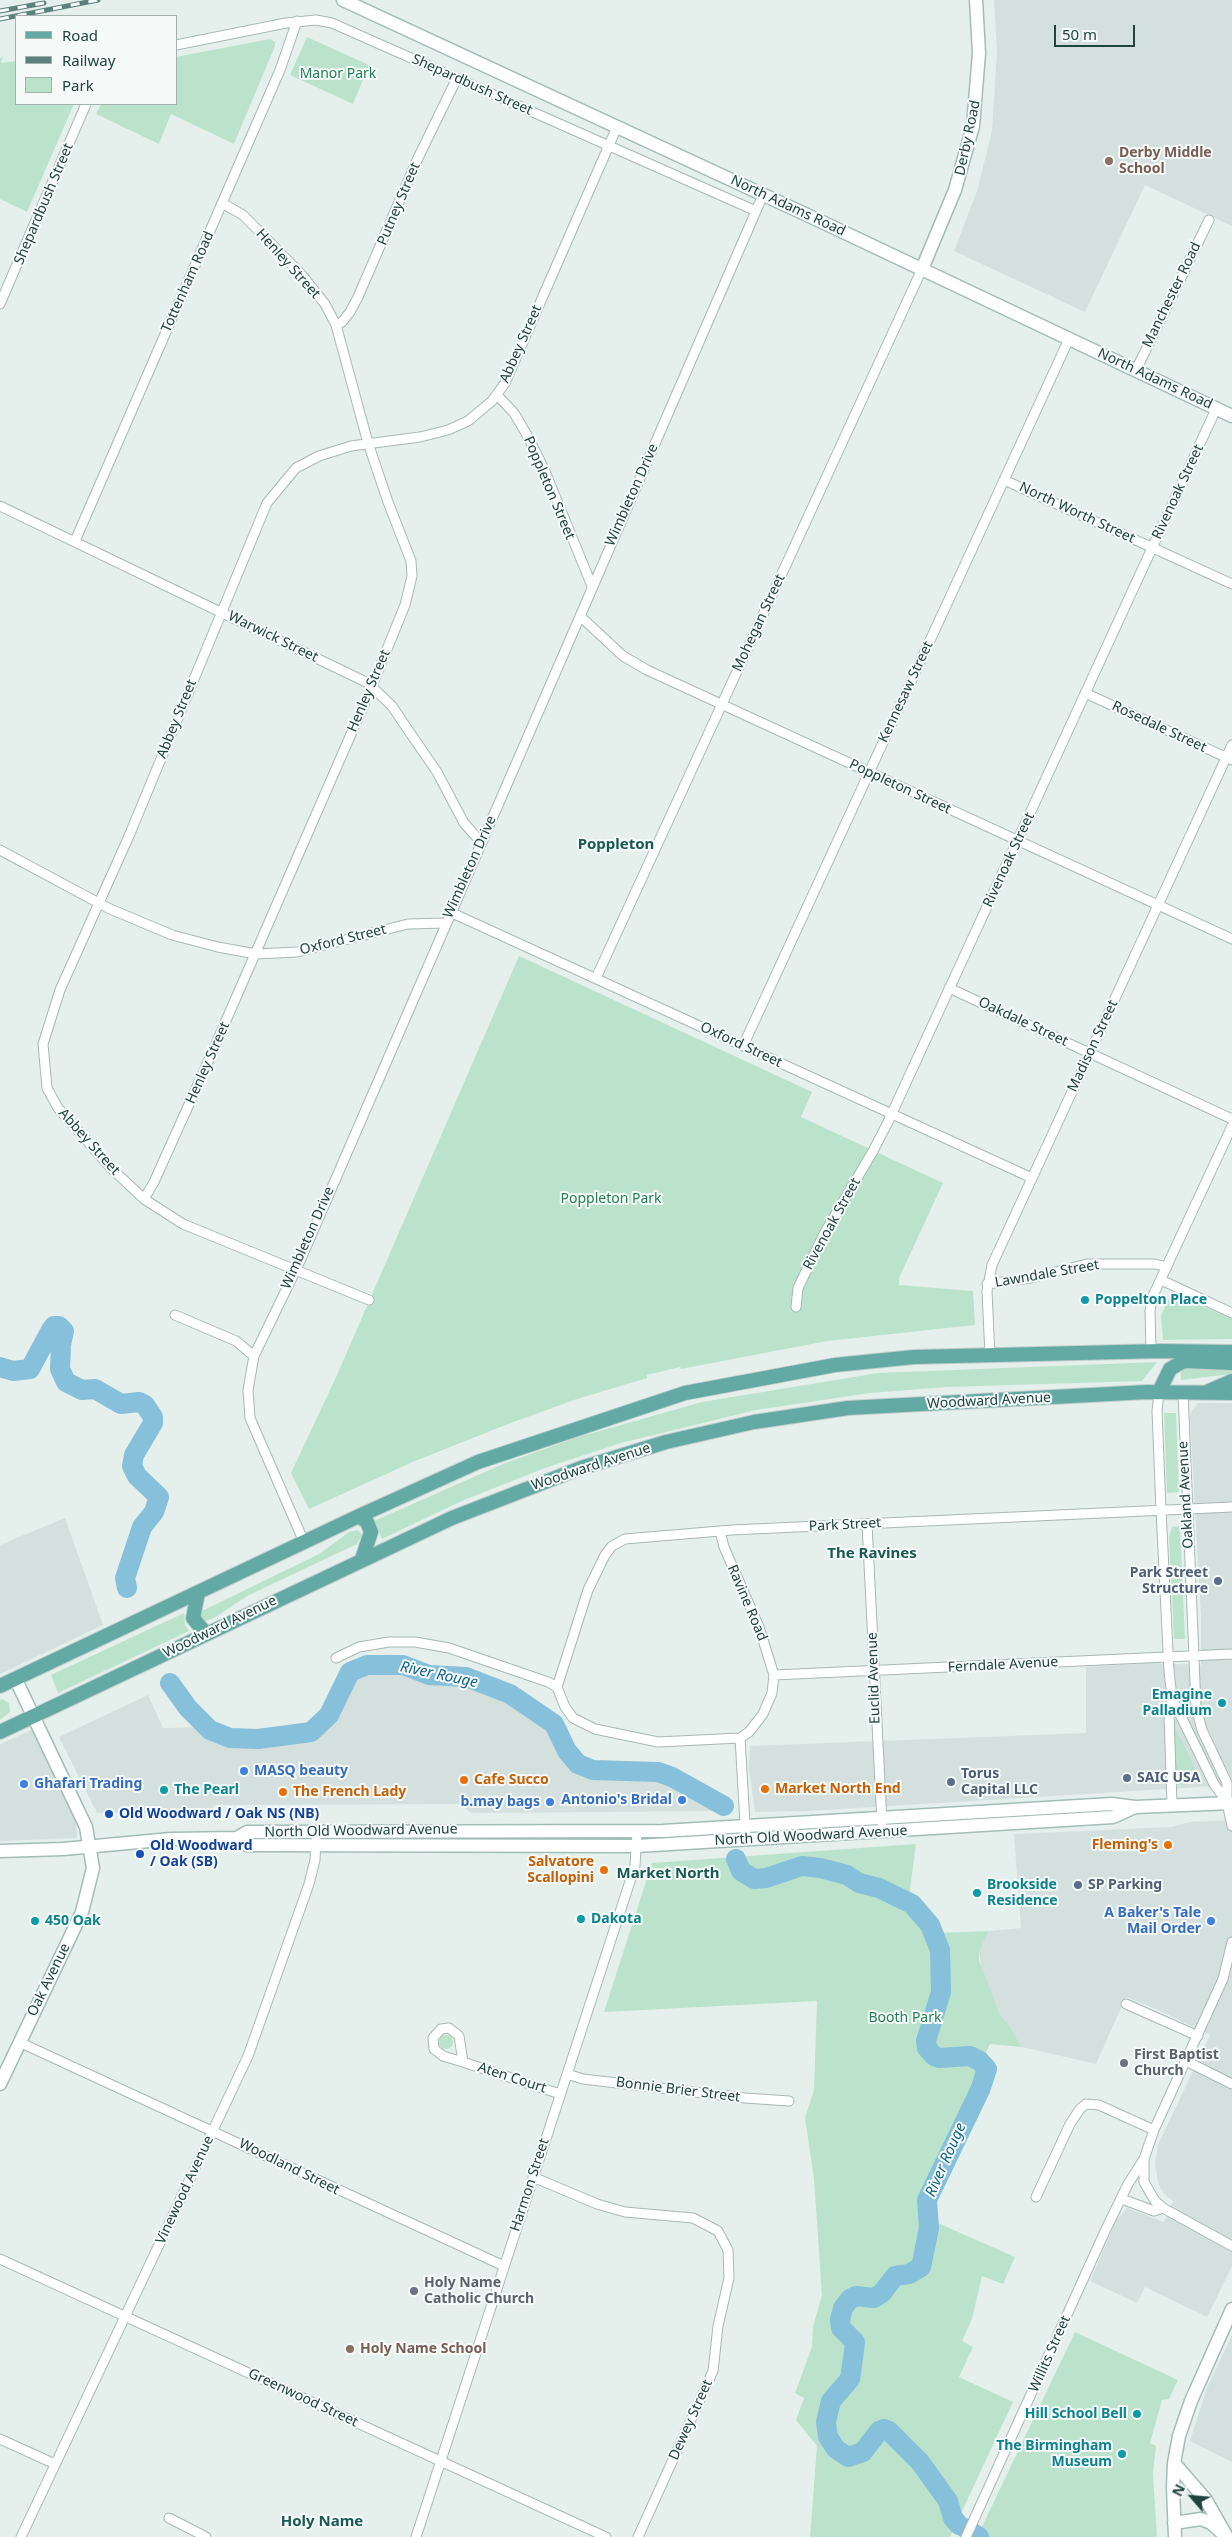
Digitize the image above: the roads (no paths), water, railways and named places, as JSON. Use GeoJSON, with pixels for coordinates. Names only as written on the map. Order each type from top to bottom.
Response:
{"type":"FeatureCollection","features":[{"type":"Feature","properties":{"kind":"main road"},"geometry":{"type":"LineString","coordinates":[[0,1686],[359,1516],[478,1462],[686,1393],[835,1365],[914,1357],[1232,1352]]}},
{"type":"Feature","properties":{"kind":"main road"},"geometry":{"type":"LineString","coordinates":[[1158,1392],[1170,1369],[1184,1361],[1232,1363]]}},
{"type":"Feature","properties":{"kind":"main road"},"geometry":{"type":"LineString","coordinates":[[1206,1392],[1232,1381]]}},
{"type":"Feature","properties":{"kind":"main road","name":"Woodward Avenue"},"geometry":{"type":"LineString","coordinates":[[0,1732],[362,1559],[504,1496],[581,1468],[666,1442],[754,1422],[848,1408],[1158,1392],[1232,1393]]}},
{"type":"Feature","properties":{"kind":"main road"},"geometry":{"type":"LineString","coordinates":[[359,1516],[370,1527],[371,1532],[362,1559]]}},
{"type":"Feature","properties":{"kind":"main road"},"geometry":{"type":"LineString","coordinates":[[198,1593],[193,1607],[193,1618],[206,1634]]}},
{"type":"Feature","properties":{"kind":"street","name":"North Adams Road"},"geometry":{"type":"LineString","coordinates":[[343,0],[617,126],[1232,416]]}},
{"type":"Feature","properties":{"kind":"street","name":"Derby Road"},"geometry":{"type":"LineString","coordinates":[[922,269],[955,190],[973,126],[979,53],[976,0]]}},
{"type":"Feature","properties":{"kind":"street","name":"Shepardbush Street"},"geometry":{"type":"LineString","coordinates":[[178,45],[297,22],[316,20],[332,24],[756,211]]}},
{"type":"Feature","properties":{"kind":"street","name":"Tottenham Road"},"geometry":{"type":"LineString","coordinates":[[75,541],[280,70],[297,22]]}},
{"type":"Feature","properties":{"kind":"street","name":"Putney Street"},"geometry":{"type":"LineString","coordinates":[[336,325],[342,322],[358,297],[418,158],[456,78]]}},
{"type":"Feature","properties":{"kind":"street","name":"Shepardbush Street"},"geometry":{"type":"LineString","coordinates":[[0,304],[86,105]]}},
{"type":"Feature","properties":{"kind":"street","name":"Abbey Street"},"geometry":{"type":"LineString","coordinates":[[369,1300],[183,1224],[144,1199],[110,1168],[58,1108],[47,1088],[43,1044],[48,1020],[129,836],[267,503],[296,468],[320,456],[368,443],[420,437],[459,426],[484,409],[497,395],[505,383],[617,126]]}},
{"type":"Feature","properties":{"kind":"street","name":"Wimbleton Drive"},"geometry":{"type":"LineString","coordinates":[[304,1542],[250,1418],[248,1390],[254,1356],[295,1270],[763,195]]}},
{"type":"Feature","properties":{"kind":"street","name":"Henley Street"},"geometry":{"type":"LineString","coordinates":[[144,1199],[168,1152],[256,954],[372,686],[405,606],[412,576],[411,561],[368,443],[336,325],[324,304],[301,274],[243,215],[222,203]]}},
{"type":"Feature","properties":{"kind":"street","name":"Manchester Road"},"geometry":{"type":"LineString","coordinates":[[1136,370],[1209,220]]}},
{"type":"Feature","properties":{"kind":"street","name":"Mohegan Street"},"geometry":{"type":"LineString","coordinates":[[596,978],[922,269]]}},
{"type":"Feature","properties":{"kind":"street","name":"Kennesaw Street"},"geometry":{"type":"LineString","coordinates":[[743,1046],[1069,339]]}},
{"type":"Feature","properties":{"kind":"street","name":"Poppleton Street"},"geometry":{"type":"LineString","coordinates":[[497,395],[514,413],[544,469],[592,586]]}},
{"type":"Feature","properties":{"kind":"street","name":"Rivenoak Street"},"geometry":{"type":"LineString","coordinates":[[796,1307],[798,1288],[824,1234],[874,1151],[1216,408]]}},
{"type":"Feature","properties":{"kind":"street","name":"North Worth Street"},"geometry":{"type":"LineString","coordinates":[[1004,480],[1232,584]]}},
{"type":"Feature","properties":{"kind":"street","name":"Warwick Street"},"geometry":{"type":"LineString","coordinates":[[0,506],[372,686],[392,706],[418,742],[445,785],[464,824],[481,842]]}},
{"type":"Feature","properties":{"kind":"street","name":"Poppleton Street"},"geometry":{"type":"LineString","coordinates":[[580,616],[634,663],[1232,939]]}},
{"type":"Feature","properties":{"kind":"street","name":"Rosedale Street"},"geometry":{"type":"LineString","coordinates":[[1085,693],[1229,759]]}},
{"type":"Feature","properties":{"kind":"street","name":"Madison Street"},"geometry":{"type":"LineString","coordinates":[[990,1356],[987,1284],[992,1265],[1158,905],[1229,759],[1232,745]]}},
{"type":"Feature","properties":{"kind":"street","name":"Oxford Street"},"geometry":{"type":"LineString","coordinates":[[0,850],[99,903],[172,935],[218,947],[256,954],[296,952],[408,924],[446,923]]}},
{"type":"Feature","properties":{"kind":"street","name":"Oxford Street"},"geometry":{"type":"LineString","coordinates":[[450,912],[1032,1178]]}},
{"type":"Feature","properties":{"kind":"street","name":"Oakdale Street"},"geometry":{"type":"LineString","coordinates":[[949,988],[1232,1119]]}},
{"type":"Feature","properties":{"kind":"street"},"geometry":{"type":"LineString","coordinates":[[1152,1352],[1150,1311],[1161,1280],[1232,1126]]}},
{"type":"Feature","properties":{"kind":"street","name":"Lawndale Street"},"geometry":{"type":"LineString","coordinates":[[987,1284],[1031,1278],[1087,1264],[1155,1264],[1167,1267]]}},
{"type":"Feature","properties":{"kind":"street"},"geometry":{"type":"LineString","coordinates":[[1161,1280],[1232,1313]]}},
{"type":"Feature","properties":{"kind":"street"},"geometry":{"type":"LineString","coordinates":[[175,1315],[236,1341],[254,1356]]}},
{"type":"Feature","properties":{"kind":"street","name":"Oakland Avenue"},"geometry":{"type":"LineString","coordinates":[[1158,1392],[1161,1510],[1168,1657],[1172,1698],[1169,1714],[1172,1804]]}},
{"type":"Feature","properties":{"kind":"street","name":"Oakland Avenue"},"geometry":{"type":"LineString","coordinates":[[1182,1392],[1196,1707],[1202,1730],[1227,1783],[1230,1803]]}},
{"type":"Feature","properties":{"kind":"street","name":"Park Street"},"geometry":{"type":"LineString","coordinates":[[557,1687],[580,1608],[600,1563],[612,1546],[625,1539],[720,1531],[1232,1507]]}},
{"type":"Feature","properties":{"kind":"street","name":"Euclid Avenue"},"geometry":{"type":"LineString","coordinates":[[866,1524],[882,1832]]}},
{"type":"Feature","properties":{"kind":"street","name":"Ravine Road"},"geometry":{"type":"LineString","coordinates":[[720,1531],[724,1547],[759,1627],[774,1675]]}},
{"type":"Feature","properties":{"kind":"street"},"geometry":{"type":"LineString","coordinates":[[336,1658],[359,1648],[379,1643],[432,1644],[449,1648],[535,1676],[557,1687],[565,1707],[573,1718],[595,1729],[658,1742],[740,1738],[748,1732],[763,1714],[772,1693],[774,1675]]}},
{"type":"Feature","properties":{"kind":"street","name":"Ferndale Avenue"},"geometry":{"type":"LineString","coordinates":[[774,1675],[1232,1654]]}},
{"type":"Feature","properties":{"kind":"street","name":"Oak Avenue"},"geometry":{"type":"LineString","coordinates":[[0,2084],[85,1904],[92,1874],[86,1827],[16,1680]]}},
{"type":"Feature","properties":{"kind":"street","name":"Oakland Avenue"},"geometry":{"type":"LineString","coordinates":[[1172,1698],[1214,1784],[1230,1803]]}},
{"type":"Feature","properties":{"kind":"street"},"geometry":{"type":"LineString","coordinates":[[740,1738],[746,1833]]}},
{"type":"Feature","properties":{"kind":"street"},"geometry":{"type":"LineString","coordinates":[[1230,1803],[1232,1826]]}},
{"type":"Feature","properties":{"kind":"street","name":"North Old Woodward Avenue"},"geometry":{"type":"LineString","coordinates":[[316,1839],[485,1846],[637,1846],[882,1818],[1112,1804],[1135,1807],[1230,1803]]}},
{"type":"Feature","properties":{"kind":"street","name":"North Old Woodward Avenue"},"geometry":{"type":"LineString","coordinates":[[0,1851],[89,1847],[171,1839],[237,1838],[247,1845],[316,1839],[486,1830],[746,1833],[882,1832],[1113,1817],[1135,1807]]}},
{"type":"Feature","properties":{"kind":"street"},"geometry":{"type":"LineString","coordinates":[[485,1846],[486,1830]]}},
{"type":"Feature","properties":{"kind":"street","name":"Harmon Street"},"geometry":{"type":"LineString","coordinates":[[416,2537],[635,1866],[637,1832]]}},
{"type":"Feature","properties":{"kind":"street","name":"Vinewood Avenue"},"geometry":{"type":"LineString","coordinates":[[21,2537],[260,2028],[309,1884],[316,1839]]}},
{"type":"Feature","properties":{"kind":"street","name":"Willits Street"},"geometry":{"type":"LineString","coordinates":[[966,2537],[1122,2199],[1144,2159],[1154,2130],[1224,1979],[1232,1942]]}},
{"type":"Feature","properties":{"kind":"street"},"geometry":{"type":"LineString","coordinates":[[1126,2004],[1198,2036]]}},
{"type":"Feature","properties":{"kind":"street","name":"Woodland Street"},"geometry":{"type":"LineString","coordinates":[[19,2042],[353,2198],[504,2266]]}},
{"type":"Feature","properties":{"kind":"street"},"geometry":{"type":"LineString","coordinates":[[1186,2061],[1232,2084]]}},
{"type":"Feature","properties":{"kind":"street","name":"Aten Court"},"geometry":{"type":"LineString","coordinates":[[463,2062],[560,2094]]}},
{"type":"Feature","properties":{"kind":"street","name":"Bonnie Brier Street"},"geometry":{"type":"LineString","coordinates":[[566,2074],[583,2079],[727,2096],[790,2101]]}},
{"type":"Feature","properties":{"kind":"street"},"geometry":{"type":"LineString","coordinates":[[1036,2196],[1075,2115],[1086,2104],[1099,2105],[1154,2130]]}},
{"type":"Feature","properties":{"kind":"street"},"geometry":{"type":"LineString","coordinates":[[1144,2159],[1146,2190],[1163,2208],[1232,2246]]}},
{"type":"Feature","properties":{"kind":"street","name":"Dewey Street"},"geometry":{"type":"LineString","coordinates":[[533,2177],[611,2209],[636,2214],[684,2217],[711,2226],[718,2231],[725,2241],[730,2267],[718,2326],[713,2371],[638,2537]]}},
{"type":"Feature","properties":{"kind":"street"},"geometry":{"type":"LineString","coordinates":[[1122,2199],[1154,2211],[1163,2208]]}},
{"type":"Feature","properties":{"kind":"street","name":"Greenwood Street"},"geometry":{"type":"LineString","coordinates":[[0,2259],[606,2537]]}},
{"type":"Feature","properties":{"kind":"street"},"geometry":{"type":"LineString","coordinates":[[1175,2537],[1174,2463],[1179,2436],[1191,2401],[1232,2309]]}},
{"type":"Feature","properties":{"kind":"street"},"geometry":{"type":"LineString","coordinates":[[0,2439],[55,2464]]}},
{"type":"Feature","properties":{"kind":"street"},"geometry":{"type":"LineString","coordinates":[[1174,2463],[1206,2500],[1227,2537]]}},
{"type":"Feature","properties":{"kind":"street"},"geometry":{"type":"LineString","coordinates":[[169,2518],[206,2537]]}},
{"type":"Feature","properties":{"kind":"street"},"geometry":{"type":"LineString","coordinates":[[1174,2522],[1201,2519],[1211,2523],[1227,2537]]}},
{"type":"Feature","properties":{"kind":"waterway","name":"River Rouge"},"geometry":{"type":"LineString","coordinates":[[0,1367],[13,1371],[30,1369],[51,1330],[54,1326],[59,1326],[64,1331],[61,1345],[60,1369],[66,1382],[82,1390],[95,1389],[121,1404],[139,1402],[145,1405],[153,1417],[153,1423],[134,1455],[132,1466],[137,1476],[159,1497],[154,1512],[142,1527],[125,1578],[127,1588]]}},
{"type":"Feature","properties":{"kind":"waterway","name":"River Rouge"},"geometry":{"type":"LineString","coordinates":[[170,1683],[188,1708],[210,1730],[230,1738],[258,1739],[311,1732],[329,1715],[350,1672],[367,1665],[403,1665],[429,1675],[466,1677],[510,1694],[554,1724],[567,1751],[578,1764],[593,1770],[658,1772],[672,1777],[724,1806]]}},
{"type":"Feature","properties":{"kind":"waterway","name":"River Rouge"},"geometry":{"type":"LineString","coordinates":[[736,1859],[741,1871],[754,1879],[766,1878],[802,1866],[820,1868],[847,1875],[859,1883],[879,1888],[912,1904],[930,1925],[940,1950],[941,1992],[926,2041],[927,2048],[934,2056],[939,2058],[970,2056],[980,2061],[987,2069],[980,2090],[927,2200],[929,2228],[921,2267],[909,2274],[895,2276],[882,2293],[874,2298],[856,2296],[850,2299],[843,2308],[840,2320],[841,2328],[855,2342],[850,2379],[831,2401],[826,2422],[828,2437],[836,2449],[848,2457],[863,2452],[879,2431],[884,2429],[889,2431],[920,2462],[948,2501],[953,2518],[959,2525]]}},
{"type":"Feature","properties":{"kind":"waterway","name":"River Rouge"},"geometry":{"type":"LineString","coordinates":[[965,2528],[979,2537]]}},
{"type":"Feature","properties":{"kind":"railway"},"geometry":{"type":"LineString","coordinates":[[21,15],[98,0]]}},
{"type":"Feature","properties":{"kind":"railway"},"geometry":{"type":"LineString","coordinates":[[0,11],[44,3]]}},
{"type":"Feature","properties":{"kind":"railway"},"geometry":{"type":"LineString","coordinates":[[0,19],[15,16]]}},
{"type":"Feature","properties":{"kind":"place","name":"Derby Middle School"},"geometry":{"type":"Point","coordinates":[1109,161]}},
{"type":"Feature","properties":{"kind":"place","name":"Poppelton Place"},"geometry":{"type":"Point","coordinates":[1085,1300]}},
{"type":"Feature","properties":{"kind":"place","name":"Park Street Structure"},"geometry":{"type":"Point","coordinates":[1218,1581]}},
{"type":"Feature","properties":{"kind":"place","name":"Emagine Palladium"},"geometry":{"type":"Point","coordinates":[1222,1703]}},
{"type":"Feature","properties":{"kind":"place","name":"MASQ beauty"},"geometry":{"type":"Point","coordinates":[244,1771]}},
{"type":"Feature","properties":{"kind":"place","name":"SAIC USA"},"geometry":{"type":"Point","coordinates":[1127,1778]}},
{"type":"Feature","properties":{"kind":"place","name":"Cafe Succo"},"geometry":{"type":"Point","coordinates":[464,1780]}},
{"type":"Feature","properties":{"kind":"place","name":"Torus Capital LLC"},"geometry":{"type":"Point","coordinates":[951,1782]}},
{"type":"Feature","properties":{"kind":"place","name":"Ghafari Trading"},"geometry":{"type":"Point","coordinates":[24,1784]}},
{"type":"Feature","properties":{"kind":"place","name":"Market North End"},"geometry":{"type":"Point","coordinates":[765,1789]}},
{"type":"Feature","properties":{"kind":"place","name":"The Pearl"},"geometry":{"type":"Point","coordinates":[164,1790]}},
{"type":"Feature","properties":{"kind":"place","name":"The French Lady"},"geometry":{"type":"Point","coordinates":[283,1792]}},
{"type":"Feature","properties":{"kind":"place","name":"Antonio's Bridal"},"geometry":{"type":"Point","coordinates":[682,1800]}},
{"type":"Feature","properties":{"kind":"place","name":"b.may bags"},"geometry":{"type":"Point","coordinates":[550,1802]}},
{"type":"Feature","properties":{"kind":"place","name":"Old Woodward / Oak NS (NB)"},"geometry":{"type":"Point","coordinates":[109,1814]}},
{"type":"Feature","properties":{"kind":"place","name":"Fleming's"},"geometry":{"type":"Point","coordinates":[1168,1845]}},
{"type":"Feature","properties":{"kind":"place","name":"Old Woodward / Oak (SB)"},"geometry":{"type":"Point","coordinates":[140,1854]}},
{"type":"Feature","properties":{"kind":"place","name":"Salvatore Scallopini"},"geometry":{"type":"Point","coordinates":[604,1870]}},
{"type":"Feature","properties":{"kind":"place","name":"SP Parking"},"geometry":{"type":"Point","coordinates":[1078,1885]}},
{"type":"Feature","properties":{"kind":"place","name":"Brookside Residence"},"geometry":{"type":"Point","coordinates":[977,1893]}},
{"type":"Feature","properties":{"kind":"place","name":"Dakota"},"geometry":{"type":"Point","coordinates":[581,1919]}},
{"type":"Feature","properties":{"kind":"place","name":"450 Oak"},"geometry":{"type":"Point","coordinates":[35,1921]}},
{"type":"Feature","properties":{"kind":"place","name":"A Baker's Tale Mail Order"},"geometry":{"type":"Point","coordinates":[1211,1921]}},
{"type":"Feature","properties":{"kind":"place","name":"First Baptist Church"},"geometry":{"type":"Point","coordinates":[1124,2063]}},
{"type":"Feature","properties":{"kind":"place","name":"Holy Name Catholic Church"},"geometry":{"type":"Point","coordinates":[414,2291]}},
{"type":"Feature","properties":{"kind":"place","name":"Holy Name School"},"geometry":{"type":"Point","coordinates":[350,2349]}},
{"type":"Feature","properties":{"kind":"place","name":"Hill School Bell"},"geometry":{"type":"Point","coordinates":[1137,2414]}},
{"type":"Feature","properties":{"kind":"place","name":"The Birmingham Museum"},"geometry":{"type":"Point","coordinates":[1122,2454]}},
{"type":"Feature","properties":{"kind":"district","name":"Poppleton"},"geometry":{"type":"Point","coordinates":[616,845]}},
{"type":"Feature","properties":{"kind":"district","name":"The Ravines"},"geometry":{"type":"Point","coordinates":[872,1554]}},
{"type":"Feature","properties":{"kind":"district","name":"Market North"},"geometry":{"type":"Point","coordinates":[668,1874]}},
{"type":"Feature","properties":{"kind":"district","name":"Holy Name"},"geometry":{"type":"Point","coordinates":[322,2522]}},
{"type":"Feature","properties":{"kind":"park label","name":"Manor Park"},"geometry":{"type":"Point","coordinates":[338,74]}},
{"type":"Feature","properties":{"kind":"park label","name":"Poppleton Park"},"geometry":{"type":"Point","coordinates":[611,1199]}},
{"type":"Feature","properties":{"kind":"park label","name":"Booth Park"},"geometry":{"type":"Point","coordinates":[905,2018]}}]}
